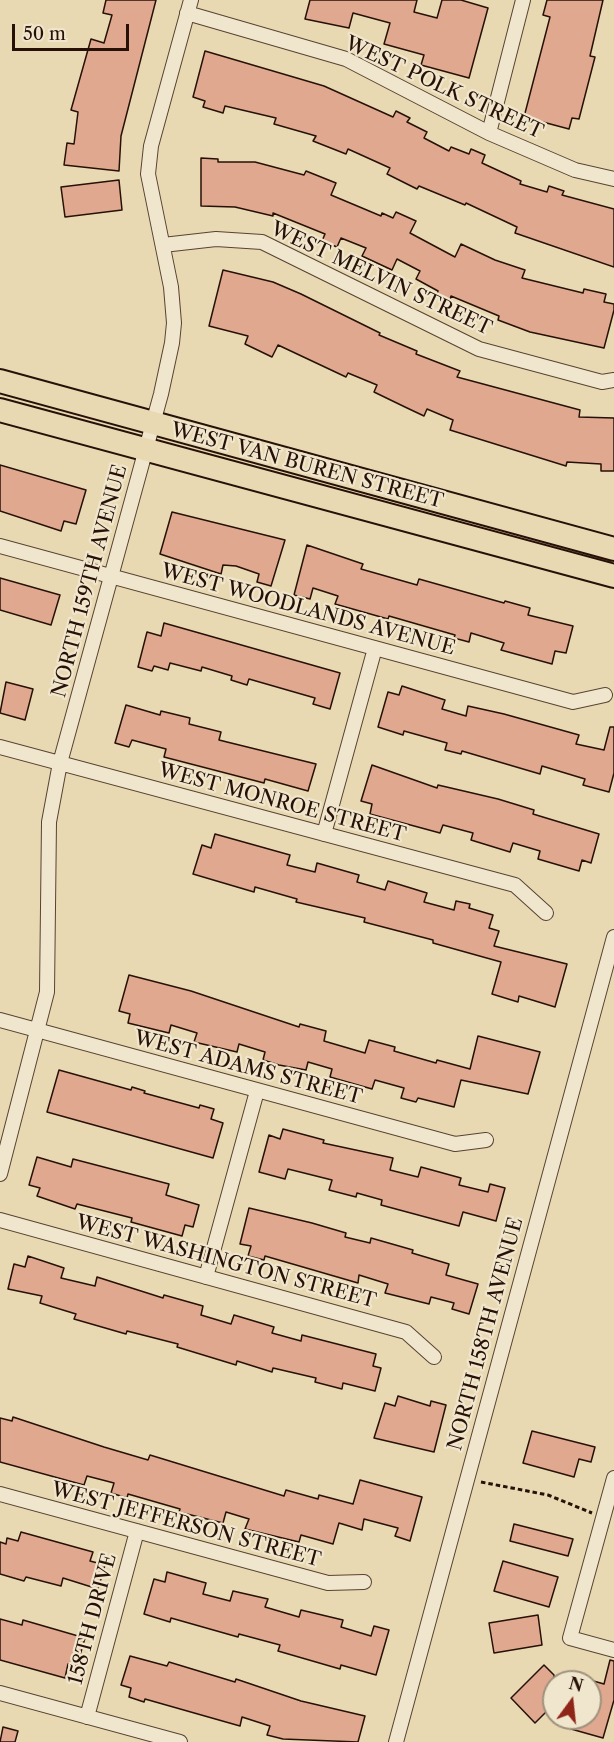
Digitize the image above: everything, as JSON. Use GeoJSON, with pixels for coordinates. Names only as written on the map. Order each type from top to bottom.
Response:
{"type":"FeatureCollection","features":[{"type":"Feature","properties":{"kind":"main road","name":"WEST VAN BUREN STREET"},"geometry":{"type":"LineString","coordinates":[[0,381],[614,549]]}},
{"type":"Feature","properties":{"kind":"main road","name":"WEST VAN BUREN STREET"},"geometry":{"type":"LineString","coordinates":[[0,410],[614,576]]}},
{"type":"Feature","properties":{"kind":"street"},"geometry":{"type":"LineString","coordinates":[[489,133],[524,0]]}},
{"type":"Feature","properties":{"kind":"street","name":"WEST POLK STREET"},"geometry":{"type":"LineString","coordinates":[[189,7],[346,59],[489,133],[575,170],[614,179]]}},
{"type":"Feature","properties":{"kind":"street","name":"NORTH 159TH AVENUE"},"geometry":{"type":"LineString","coordinates":[[0,1174],[47,992],[50,822],[60,763],[169,361],[174,323],[163,245],[148,174],[151,146],[189,7]]}},
{"type":"Feature","properties":{"kind":"street","name":"WEST MELVIN STREET"},"geometry":{"type":"LineString","coordinates":[[163,245],[216,239],[262,242],[479,349],[602,382],[614,380]]}},
{"type":"Feature","properties":{"kind":"street","name":"WEST WOODLANDS AVENUE"},"geometry":{"type":"LineString","coordinates":[[0,546],[573,702],[605,695]]}},
{"type":"Feature","properties":{"kind":"street"},"geometry":{"type":"LineString","coordinates":[[324,834],[375,648]]}},
{"type":"Feature","properties":{"kind":"street","name":"WEST MONROE STREET"},"geometry":{"type":"LineString","coordinates":[[0,747],[515,885],[546,913]]}},
{"type":"Feature","properties":{"kind":"street","name":"NORTH 158TH AVENUE"},"geometry":{"type":"LineString","coordinates":[[396,1742],[614,937]]}},
{"type":"Feature","properties":{"kind":"street","name":"WEST ADAMS STREET"},"geometry":{"type":"LineString","coordinates":[[0,1020],[455,1144],[486,1140]]}},
{"type":"Feature","properties":{"kind":"street"},"geometry":{"type":"LineString","coordinates":[[206,1277],[257,1090]]}},
{"type":"Feature","properties":{"kind":"street","name":"WEST WASHINGTON STREET"},"geometry":{"type":"LineString","coordinates":[[0,1220],[406,1332],[434,1357]]}},
{"type":"Feature","properties":{"kind":"street"},"geometry":{"type":"LineString","coordinates":[[614,1478],[570,1638],[614,1650]]}},
{"type":"Feature","properties":{"kind":"street","name":"WEST JEFFERSON STREET"},"geometry":{"type":"LineString","coordinates":[[0,1494],[328,1583],[364,1582]]}},
{"type":"Feature","properties":{"kind":"street","name":"158TH DRIVE"},"geometry":{"type":"LineString","coordinates":[[87,1717],[137,1531]]}},
{"type":"Feature","properties":{"kind":"street"},"geometry":{"type":"LineString","coordinates":[[0,1693],[180,1742]]}},
{"type":"Feature","properties":{"kind":"path"},"geometry":{"type":"LineString","coordinates":[[468,1478],[501,1488],[548,1495],[603,1517]]}},
{"type":"Feature","properties":{"kind":"building"},"geometry":{"type":"Polygon","coordinates":[[[106,0],[156,0],[121,136],[119,171],[64,165],[67,143],[74,144],[78,112],[71,110],[91,39],[104,43],[112,15],[103,13],[106,0]]]}},
{"type":"Feature","properties":{"kind":"building"},"geometry":{"type":"Polygon","coordinates":[[[310,0],[417,0],[414,12],[437,18],[442,0],[461,0],[488,8],[469,78],[421,65],[424,55],[384,44],[390,23],[353,13],[349,28],[305,19],[310,0]]]}},
{"type":"Feature","properties":{"kind":"building"},"geometry":{"type":"Polygon","coordinates":[[[547,0],[603,0],[590,56],[595,57],[579,119],[572,118],[569,129],[524,117],[550,17],[543,15],[547,0]]]}},
{"type":"Feature","properties":{"kind":"building"},"geometry":{"type":"Polygon","coordinates":[[[205,51],[324,86],[393,117],[396,111],[410,118],[407,122],[427,132],[424,138],[449,151],[451,147],[469,154],[471,149],[485,155],[482,163],[521,181],[520,184],[547,192],[549,186],[564,191],[562,195],[614,209],[614,267],[515,233],[517,227],[466,203],[465,205],[419,186],[417,189],[387,174],[390,168],[348,149],[346,154],[313,141],[316,136],[274,124],[276,118],[225,106],[223,113],[203,107],[205,101],[193,97],[205,51]]]}},
{"type":"Feature","properties":{"kind":"building"},"geometry":{"type":"Polygon","coordinates":[[[201,158],[218,159],[218,162],[255,162],[304,175],[306,171],[336,183],[331,195],[381,216],[382,213],[393,218],[396,212],[416,221],[410,233],[455,257],[461,244],[495,260],[525,270],[522,278],[583,293],[584,289],[606,294],[604,302],[614,304],[614,310],[604,348],[530,332],[498,320],[499,316],[451,296],[450,300],[437,294],[438,291],[416,279],[420,271],[397,259],[392,270],[362,256],[366,248],[341,238],[337,247],[322,241],[325,234],[273,213],[273,216],[235,207],[201,206],[201,158]]]}},
{"type":"Feature","properties":{"kind":"building"},"geometry":{"type":"Polygon","coordinates":[[[119,180],[122,210],[65,217],[61,187],[119,180]]]}},
{"type":"Feature","properties":{"kind":"building"},"geometry":{"type":"Polygon","coordinates":[[[223,270],[273,282],[301,294],[380,333],[379,335],[417,351],[416,354],[460,371],[457,377],[580,410],[579,417],[614,418],[614,471],[601,471],[601,464],[567,462],[566,466],[450,430],[453,420],[427,409],[424,416],[374,392],[377,385],[348,373],[346,377],[278,345],[272,357],[245,344],[248,336],[209,326],[223,270]]]}},
{"type":"Feature","properties":{"kind":"building"},"geometry":{"type":"Polygon","coordinates":[[[0,465],[86,490],[76,524],[64,521],[61,531],[0,511],[0,465]]]}},
{"type":"Feature","properties":{"kind":"building"},"geometry":{"type":"Polygon","coordinates":[[[172,512],[285,540],[271,586],[257,582],[259,574],[236,566],[223,565],[221,574],[160,554],[172,512]]]}},
{"type":"Feature","properties":{"kind":"building"},"geometry":{"type":"Polygon","coordinates":[[[307,545],[363,564],[361,569],[417,585],[419,579],[530,608],[528,615],[573,626],[566,653],[555,651],[552,664],[501,650],[504,643],[471,633],[469,642],[454,638],[455,635],[389,616],[388,619],[335,604],[338,596],[313,588],[310,599],[294,595],[307,545]]]}},
{"type":"Feature","properties":{"kind":"building"},"geometry":{"type":"Polygon","coordinates":[[[0,578],[60,595],[51,625],[0,610],[0,578]]]}},
{"type":"Feature","properties":{"kind":"building"},"geometry":{"type":"Polygon","coordinates":[[[164,623],[340,673],[330,709],[313,704],[315,698],[249,679],[247,685],[231,680],[232,676],[202,667],[201,671],[170,663],[168,670],[154,666],[152,671],[138,667],[147,632],[161,636],[164,623]]]}},
{"type":"Feature","properties":{"kind":"building"},"geometry":{"type":"Polygon","coordinates":[[[6,682],[33,689],[25,720],[0,713],[6,682]]]}},
{"type":"Feature","properties":{"kind":"building"},"geometry":{"type":"Polygon","coordinates":[[[402,686],[445,700],[442,709],[466,716],[468,706],[504,714],[579,735],[576,744],[604,750],[610,727],[614,727],[614,773],[609,792],[583,785],[585,779],[542,766],[540,774],[462,751],[461,754],[445,750],[447,743],[404,731],[403,735],[378,727],[388,692],[399,695],[402,686]]]}},
{"type":"Feature","properties":{"kind":"building"},"geometry":{"type":"Polygon","coordinates":[[[126,705],[160,715],[161,711],[190,718],[189,724],[221,732],[219,740],[316,764],[308,791],[265,779],[264,783],[164,757],[166,749],[132,740],[129,747],[115,743],[126,705]]]}},
{"type":"Feature","properties":{"kind":"building"},"geometry":{"type":"Polygon","coordinates":[[[372,765],[437,788],[438,785],[498,799],[534,810],[533,814],[599,834],[591,863],[582,860],[579,871],[538,859],[540,851],[513,843],[510,852],[471,840],[473,833],[443,825],[440,833],[370,814],[372,804],[361,801],[372,765]]]}},
{"type":"Feature","properties":{"kind":"building"},"geometry":{"type":"Polygon","coordinates":[[[215,834],[290,855],[287,865],[315,872],[317,863],[359,875],[357,882],[385,890],[388,881],[427,893],[424,902],[454,910],[456,901],[470,904],[469,908],[493,915],[489,928],[499,931],[494,946],[567,964],[555,1007],[519,996],[518,1002],[492,994],[501,962],[433,943],[433,940],[364,922],[365,918],[296,902],[297,899],[255,887],[254,892],[193,874],[202,845],[211,848],[215,834]]]}},
{"type":"Feature","properties":{"kind":"building"},"geometry":{"type":"Polygon","coordinates":[[[129,975],[191,991],[299,1027],[300,1024],[326,1031],[324,1041],[365,1053],[369,1040],[395,1047],[394,1051],[436,1063],[437,1060],[470,1069],[478,1036],[540,1052],[528,1094],[461,1080],[454,1107],[418,1098],[416,1102],[401,1098],[404,1088],[375,1080],[372,1089],[330,1077],[332,1069],[308,1062],[306,1070],[279,1065],[263,1060],[265,1052],[239,1044],[237,1052],[194,1042],[197,1033],[171,1025],[169,1033],[128,1023],[130,1014],[119,1011],[129,975]]]}},
{"type":"Feature","properties":{"kind":"building"},"geometry":{"type":"Polygon","coordinates":[[[59,1070],[131,1090],[132,1087],[145,1091],[144,1093],[199,1108],[200,1105],[214,1109],[211,1119],[223,1123],[213,1158],[47,1112],[59,1070]]]}},
{"type":"Feature","properties":{"kind":"building"},"geometry":{"type":"Polygon","coordinates":[[[283,1129],[324,1140],[323,1143],[393,1158],[390,1170],[418,1177],[421,1167],[461,1178],[459,1185],[488,1192],[490,1184],[505,1188],[496,1221],[463,1212],[459,1226],[381,1205],[382,1200],[357,1193],[356,1197],[329,1190],[332,1180],[288,1169],[285,1179],[259,1172],[269,1135],[280,1139],[283,1129]]]}},
{"type":"Feature","properties":{"kind":"building"},"geometry":{"type":"Polygon","coordinates":[[[37,1157],[71,1167],[73,1159],[169,1184],[166,1195],[199,1205],[193,1227],[185,1225],[182,1236],[131,1222],[132,1218],[77,1204],[75,1209],[37,1196],[40,1188],[29,1185],[37,1157]]]}},
{"type":"Feature","properties":{"kind":"building"},"geometry":{"type":"Polygon","coordinates":[[[249,1208],[346,1233],[345,1237],[370,1243],[371,1238],[413,1250],[412,1253],[449,1264],[446,1275],[478,1284],[469,1314],[452,1309],[454,1303],[431,1297],[429,1304],[385,1293],[388,1284],[359,1275],[358,1283],[265,1256],[264,1260],[248,1256],[251,1246],[240,1244],[249,1208]]]}},
{"type":"Feature","properties":{"kind":"building"},"geometry":{"type":"Polygon","coordinates":[[[28,1256],[64,1268],[61,1278],[95,1286],[97,1277],[163,1298],[164,1295],[203,1306],[201,1315],[231,1324],[234,1315],[274,1327],[272,1333],[301,1341],[302,1335],[376,1354],[373,1366],[381,1368],[375,1391],[343,1383],[342,1389],[315,1382],[316,1378],[273,1368],[272,1372],[237,1361],[236,1365],[177,1347],[178,1344],[127,1331],[126,1334],[74,1319],[76,1314],[40,1303],[42,1296],[8,1289],[14,1264],[25,1267],[28,1256]]]}},
{"type":"Feature","properties":{"kind":"building"},"geometry":{"type":"Polygon","coordinates":[[[398,1396],[430,1406],[431,1401],[446,1405],[434,1452],[374,1438],[385,1403],[395,1406],[398,1396]]]}},
{"type":"Feature","properties":{"kind":"building"},"geometry":{"type":"Polygon","coordinates":[[[13,1417],[148,1460],[150,1455],[284,1496],[286,1490],[318,1499],[319,1495],[353,1504],[360,1480],[422,1497],[410,1541],[395,1536],[398,1528],[364,1519],[362,1530],[339,1523],[333,1544],[301,1535],[299,1542],[245,1529],[249,1519],[226,1512],[223,1523],[179,1512],[180,1509],[128,1494],[127,1498],[111,1493],[114,1483],[87,1476],[84,1485],[0,1462],[0,1418],[12,1421],[13,1417]]]}},
{"type":"Feature","properties":{"kind":"building"},"geometry":{"type":"Polygon","coordinates":[[[532,1431],[595,1447],[591,1462],[579,1459],[574,1477],[523,1463],[532,1431]]]}},
{"type":"Feature","properties":{"kind":"building"},"geometry":{"type":"Polygon","coordinates":[[[514,1524],[573,1539],[568,1556],[510,1541],[514,1524]]]}},
{"type":"Feature","properties":{"kind":"building"},"geometry":{"type":"Polygon","coordinates":[[[21,1532],[93,1552],[90,1561],[105,1565],[98,1589],[63,1578],[61,1586],[26,1577],[24,1581],[0,1574],[0,1542],[6,1544],[7,1538],[18,1541],[21,1532]]]}},
{"type":"Feature","properties":{"kind":"building"},"geometry":{"type":"Polygon","coordinates":[[[503,1561],[558,1577],[549,1607],[494,1591],[503,1561]]]}},
{"type":"Feature","properties":{"kind":"building"},"geometry":{"type":"Polygon","coordinates":[[[167,1572],[206,1583],[203,1594],[230,1601],[233,1591],[268,1599],[265,1607],[299,1617],[301,1610],[343,1620],[341,1627],[371,1636],[374,1626],[389,1630],[376,1675],[341,1665],[340,1669],[278,1651],[280,1645],[239,1634],[238,1637],[171,1618],[170,1622],[144,1614],[154,1579],[165,1582],[167,1572]]]}},
{"type":"Feature","properties":{"kind":"building"},"geometry":{"type":"Polygon","coordinates":[[[538,1615],[542,1645],[494,1653],[489,1623],[538,1615]]]}},
{"type":"Feature","properties":{"kind":"building"},"geometry":{"type":"Polygon","coordinates":[[[0,1619],[22,1625],[23,1620],[85,1638],[77,1666],[68,1664],[65,1678],[0,1660],[0,1619]]]}},
{"type":"Feature","properties":{"kind":"building"},"geometry":{"type":"Polygon","coordinates":[[[130,1656],[167,1666],[169,1662],[235,1682],[236,1679],[301,1701],[365,1716],[358,1742],[283,1739],[267,1735],[270,1726],[242,1717],[240,1726],[145,1699],[144,1702],[129,1697],[131,1688],[121,1685],[130,1656]]]}},
{"type":"Feature","properties":{"kind":"building"},"geometry":{"type":"Polygon","coordinates":[[[610,1660],[614,1661],[614,1700],[603,1738],[575,1730],[602,1730],[602,1683],[604,1684],[610,1660]]]}},
{"type":"Feature","properties":{"kind":"building"},"geometry":{"type":"Polygon","coordinates":[[[544,1665],[549,1670],[542,1670],[542,1716],[535,1723],[511,1698],[544,1665]]]}},
{"type":"Feature","properties":{"kind":"building"},"geometry":{"type":"Polygon","coordinates":[[[3,1727],[18,1731],[15,1742],[0,1742],[3,1727]]]}}]}
